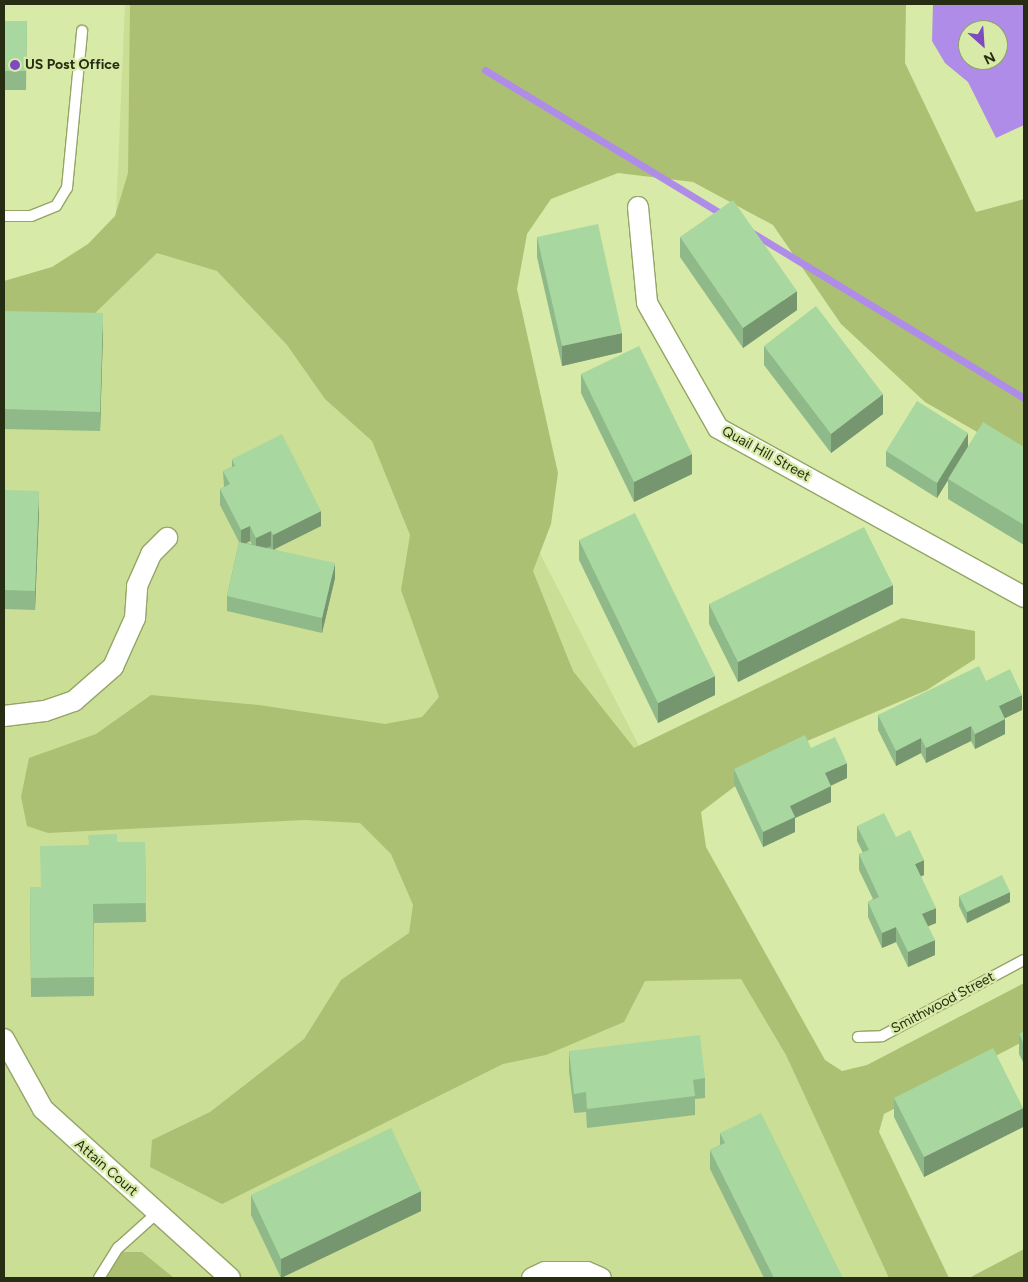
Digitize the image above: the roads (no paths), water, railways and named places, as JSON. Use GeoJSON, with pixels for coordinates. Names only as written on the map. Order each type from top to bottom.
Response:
{"type":"FeatureCollection","features":[{"type":"Feature","properties":{"kind":"street","name":"Quail Hill Street"},"geometry":{"type":"LineString","coordinates":[[638,207],[647,303],[718,428],[1024,597]]}},
{"type":"Feature","properties":{"kind":"street"},"geometry":{"type":"LineString","coordinates":[[4,716],[45,711],[74,701],[113,667],[135,618],[137,586],[151,554],[167,538]]}},
{"type":"Feature","properties":{"kind":"street","name":"Attain Court"},"geometry":{"type":"LineString","coordinates":[[4,1039],[43,1109],[230,1278]]}},
{"type":"Feature","properties":{"kind":"street"},"geometry":{"type":"LineString","coordinates":[[532,1278],[545,1272],[588,1272],[601,1278]]}},
{"type":"Feature","properties":{"kind":"lane"},"geometry":{"type":"LineString","coordinates":[[4,216],[31,216],[56,206],[67,188],[82,31]]}},
{"type":"Feature","properties":{"kind":"lane","name":"Smithwood Street"},"geometry":{"type":"LineString","coordinates":[[858,1037],[882,1036],[1024,960]]}},
{"type":"Feature","properties":{"kind":"lane"},"geometry":{"type":"LineString","coordinates":[[99,1278],[118,1248],[157,1213]]}},
{"type":"Feature","properties":{"kind":"waterway"},"geometry":{"type":"LineString","coordinates":[[485,70],[725,216]]}},
{"type":"Feature","properties":{"kind":"waterway"},"geometry":{"type":"LineString","coordinates":[[751,232],[1024,398]]}},
{"type":"Feature","properties":{"kind":"place","name":"US Post Office"},"geometry":{"type":"Point","coordinates":[15,65]}}]}
